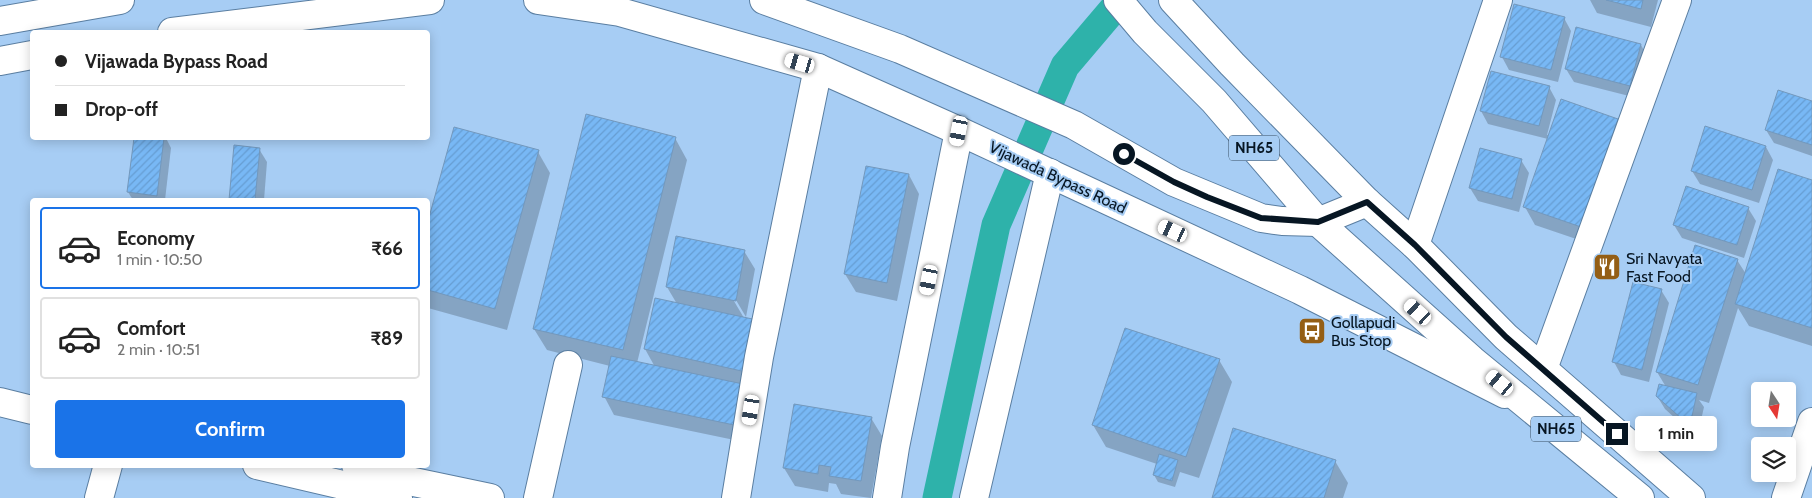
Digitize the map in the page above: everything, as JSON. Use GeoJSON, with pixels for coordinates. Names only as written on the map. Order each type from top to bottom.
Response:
{"type":"FeatureCollection","features":[{"type":"Feature","properties":{"kind":"main road"},"geometry":{"type":"LineString","coordinates":[[0,21],[120,0]]}},
{"type":"Feature","properties":{"kind":"main road"},"geometry":{"type":"LineString","coordinates":[[188,30],[430,0]]}},
{"type":"Feature","properties":{"kind":"main road","name":"Vijawada Bypass Road"},"geometry":{"type":"LineString","coordinates":[[538,0],[620,12],[818,68],[962,132],[1300,290],[1527,406]]}},
{"type":"Feature","properties":{"kind":"main road"},"geometry":{"type":"LineString","coordinates":[[764,0],[900,49],[988,87],[1074,125],[1174,182],[1261,218],[1318,222],[1367,202]]}},
{"type":"Feature","properties":{"kind":"main road","name":"NH65"},"geometry":{"type":"LineString","coordinates":[[1118,0],[1145,32],[1214,101],[1318,222],[1472,360],[1640,498]]}},
{"type":"Feature","properties":{"kind":"main road"},"geometry":{"type":"LineString","coordinates":[[1415,245],[1498,0]]}},
{"type":"Feature","properties":{"kind":"main road"},"geometry":{"type":"LineString","coordinates":[[1543,369],[1677,0]]}},
{"type":"Feature","properties":{"kind":"main road","name":"NH65"},"geometry":{"type":"LineString","coordinates":[[1178,2],[1232,64],[1367,202],[1415,245],[1506,337],[1691,498]]}},
{"type":"Feature","properties":{"kind":"main road"},"geometry":{"type":"LineString","coordinates":[[0,61],[30,56]]}},
{"type":"Feature","properties":{"kind":"main road"},"geometry":{"type":"LineString","coordinates":[[736,498],[759,357],[818,68]]}},
{"type":"Feature","properties":{"kind":"main road"},"geometry":{"type":"LineString","coordinates":[[887,498],[895,447],[962,132]]}},
{"type":"Feature","properties":{"kind":"main road"},"geometry":{"type":"LineString","coordinates":[[974,498],[1050,173]]}},
{"type":"Feature","properties":{"kind":"main road"},"geometry":{"type":"LineString","coordinates":[[538,498],[568,365]]}},
{"type":"Feature","properties":{"kind":"main road"},"geometry":{"type":"LineString","coordinates":[[0,402],[30,410]]}},
{"type":"Feature","properties":{"kind":"main road"},"geometry":{"type":"LineString","coordinates":[[1786,498],[1812,422]]}},
{"type":"Feature","properties":{"kind":"main road"},"geometry":{"type":"LineString","coordinates":[[99,498],[107,468]]}},
{"type":"Feature","properties":{"kind":"main road"},"geometry":{"type":"LineString","coordinates":[[270,468],[398,498]]}},
{"type":"Feature","properties":{"kind":"main road"},"geometry":{"type":"LineString","coordinates":[[360,468],[366,472],[490,498]]}},
{"type":"Feature","properties":{"kind":"building"},"geometry":{"type":"Polygon","coordinates":[[[1606,0],[1643,0],[1641,9],[1606,0]]]}},
{"type":"Feature","properties":{"kind":"building"},"geometry":{"type":"Polygon","coordinates":[[[1514,4],[1565,17],[1551,70],[1500,57],[1514,4]]]}},
{"type":"Feature","properties":{"kind":"building"},"geometry":{"type":"Polygon","coordinates":[[[1576,27],[1641,44],[1630,86],[1565,69],[1576,27]]]}},
{"type":"Feature","properties":{"kind":"building"},"geometry":{"type":"Polygon","coordinates":[[[1491,71],[1550,86],[1539,126],[1480,111],[1491,71]]]}},
{"type":"Feature","properties":{"kind":"building"},"geometry":{"type":"Polygon","coordinates":[[[1778,90],[1812,101],[1812,145],[1765,130],[1778,90]]]}},
{"type":"Feature","properties":{"kind":"building"},"geometry":{"type":"Polygon","coordinates":[[[1561,99],[1618,119],[1581,227],[1523,207],[1561,99]]]}},
{"type":"Feature","properties":{"kind":"building"},"geometry":{"type":"Polygon","coordinates":[[[586,114],[676,137],[623,350],[533,329],[586,114]]]}},
{"type":"Feature","properties":{"kind":"building"},"geometry":{"type":"Polygon","coordinates":[[[1705,126],[1766,146],[1752,190],[1691,171],[1705,126]]]}},
{"type":"Feature","properties":{"kind":"building"},"geometry":{"type":"Polygon","coordinates":[[[454,127],[539,150],[495,309],[430,291],[430,214],[454,127]]]}},
{"type":"Feature","properties":{"kind":"building"},"geometry":{"type":"Polygon","coordinates":[[[134,140],[164,140],[157,196],[127,192],[134,140]]]}},
{"type":"Feature","properties":{"kind":"building"},"geometry":{"type":"Polygon","coordinates":[[[234,145],[260,148],[255,198],[229,198],[234,145]]]}},
{"type":"Feature","properties":{"kind":"building"},"geometry":{"type":"Polygon","coordinates":[[[1480,148],[1522,159],[1512,199],[1469,188],[1480,148]]]}},
{"type":"Feature","properties":{"kind":"building"},"geometry":{"type":"Polygon","coordinates":[[[866,166],[909,174],[887,283],[844,274],[866,166]]]}},
{"type":"Feature","properties":{"kind":"building"},"geometry":{"type":"Polygon","coordinates":[[[1778,169],[1812,180],[1812,328],[1735,304],[1778,169]]]}},
{"type":"Feature","properties":{"kind":"building"},"geometry":{"type":"Polygon","coordinates":[[[1686,186],[1749,207],[1737,245],[1673,225],[1686,186]]]}},
{"type":"Feature","properties":{"kind":"building"},"geometry":{"type":"Polygon","coordinates":[[[676,236],[745,250],[736,301],[666,287],[676,236]]]}},
{"type":"Feature","properties":{"kind":"building"},"geometry":{"type":"Polygon","coordinates":[[[1695,245],[1738,259],[1698,385],[1656,372],[1695,245]]]}},
{"type":"Feature","properties":{"kind":"building"},"geometry":{"type":"Polygon","coordinates":[[[1633,282],[1662,289],[1642,370],[1612,362],[1633,282]]]}},
{"type":"Feature","properties":{"kind":"building"},"geometry":{"type":"Polygon","coordinates":[[[655,298],[757,320],[746,372],[644,349],[655,298]]]}},
{"type":"Feature","properties":{"kind":"building"},"geometry":{"type":"Polygon","coordinates":[[[1125,328],[1220,359],[1186,457],[1092,425],[1125,328]]]}},
{"type":"Feature","properties":{"kind":"building"},"geometry":{"type":"Polygon","coordinates":[[[611,356],[743,384],[734,425],[602,397],[611,356]]]}},
{"type":"Feature","properties":{"kind":"building"},"geometry":{"type":"Polygon","coordinates":[[[1659,384],[1697,393],[1690,426],[1656,396],[1659,384]]]}},
{"type":"Feature","properties":{"kind":"building"},"geometry":{"type":"Polygon","coordinates":[[[794,404],[872,417],[861,481],[829,476],[831,467],[819,465],[818,474],[783,468],[794,404]]]}},
{"type":"Feature","properties":{"kind":"building"},"geometry":{"type":"Polygon","coordinates":[[[1233,428],[1336,460],[1324,498],[1212,498],[1233,428]]]}},
{"type":"Feature","properties":{"kind":"building"},"geometry":{"type":"Polygon","coordinates":[[[1159,454],[1178,460],[1172,481],[1153,475],[1159,454]]]}},
{"type":"Feature","properties":{"kind":"waterway"},"geometry":{"type":"LineString","coordinates":[[937,498],[996,225],[1065,66],[1121,0]]}},
{"type":"Feature","properties":{"kind":"place","name":"Sri Navyata Fast Food"},"geometry":{"type":"Point","coordinates":[1607,267]}},
{"type":"Feature","properties":{"kind":"place","name":"Gollapudi Bus Stop"},"geometry":{"type":"Point","coordinates":[1312,331]}},
{"type":"Feature","properties":{"kind":"route"},"geometry":{"type":"LineString","coordinates":[[1124,154],[1174,182],[1261,218],[1318,222],[1367,202],[1415,245],[1506,337],[1617,434]]}}]}
